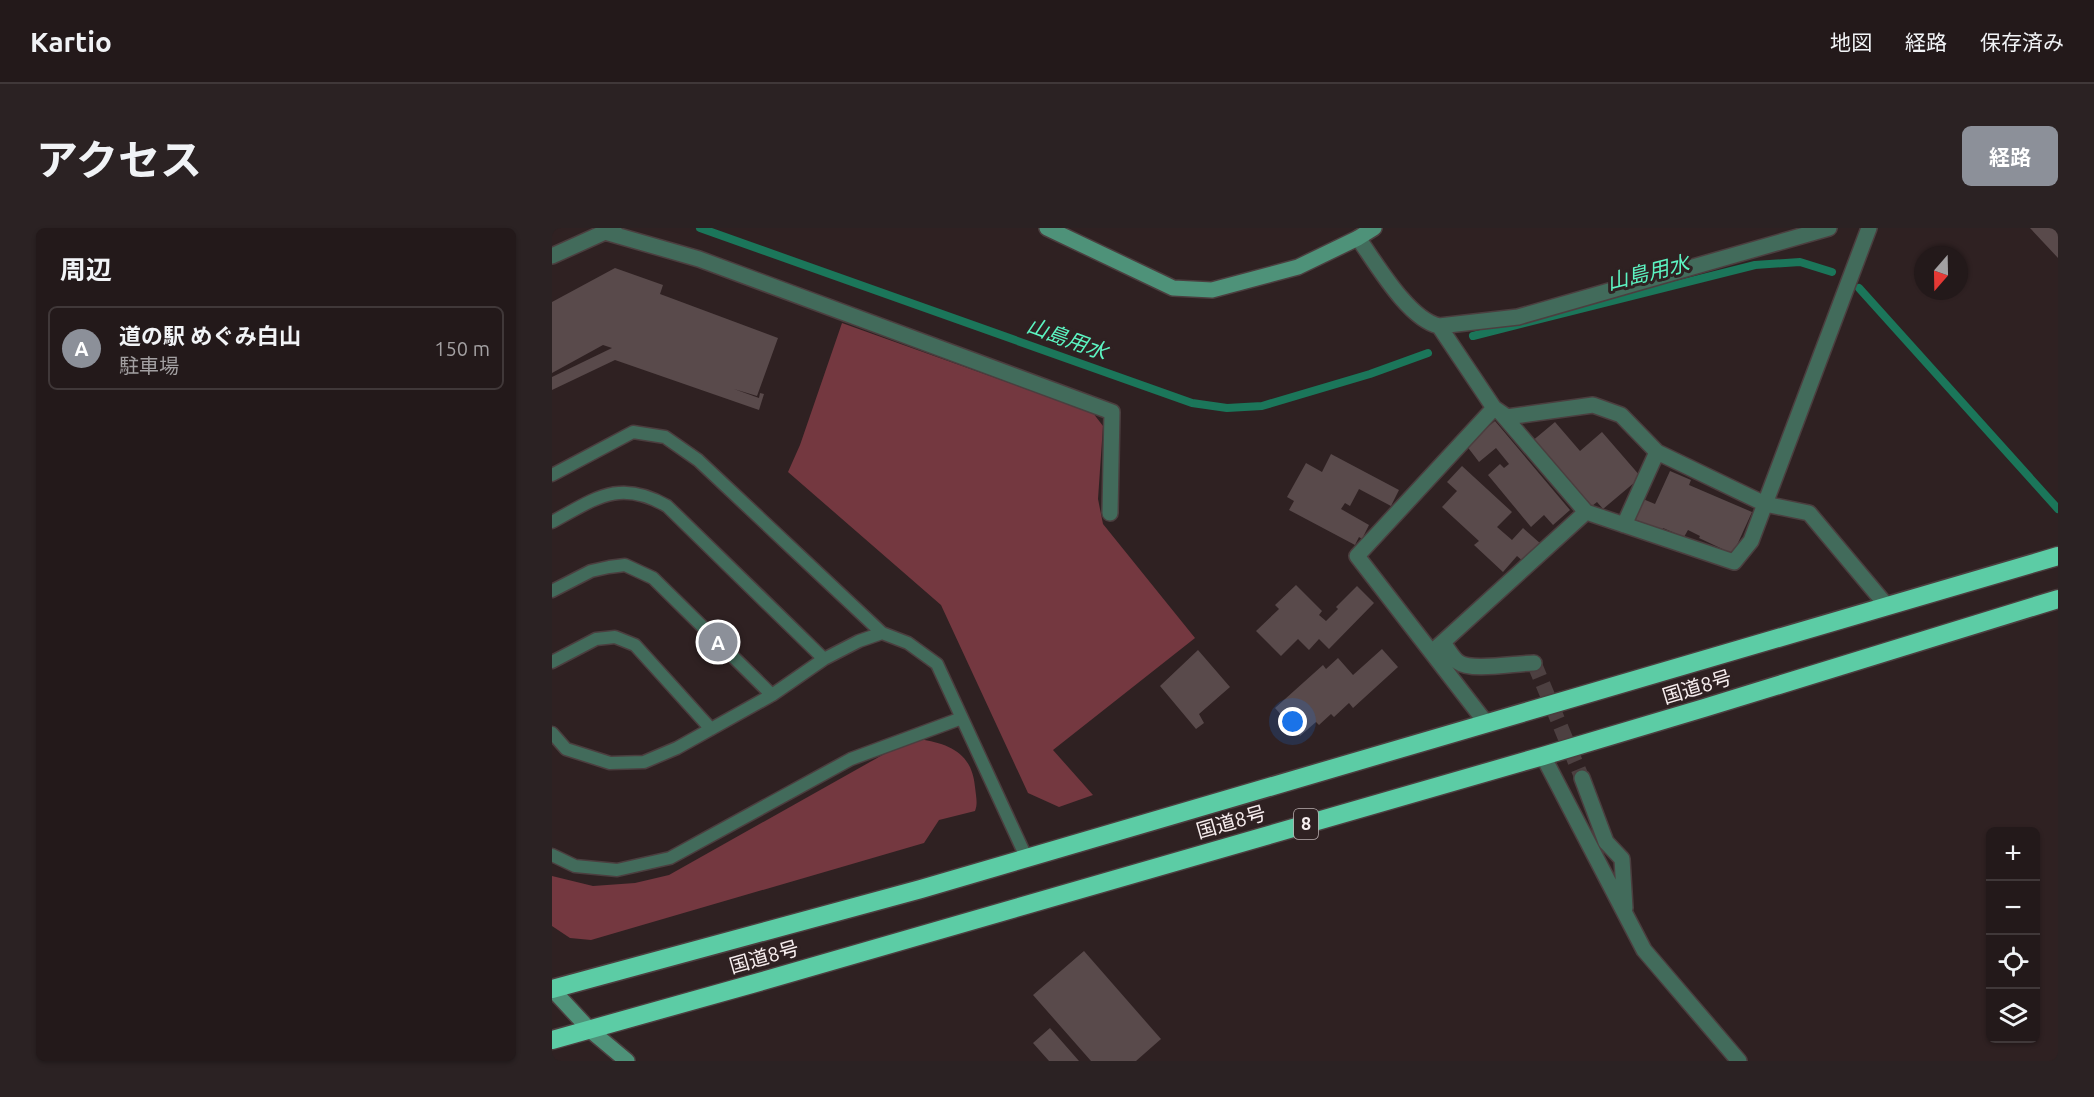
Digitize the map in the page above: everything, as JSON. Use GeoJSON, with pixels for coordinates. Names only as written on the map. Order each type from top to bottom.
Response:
{"type":"FeatureCollection","features":[{"type":"Feature","properties":{"kind":"highway","name":"国道8号"},"geometry":{"type":"LineString","coordinates":[[552,989],[1027,859],[2058,556]]}},
{"type":"Feature","properties":{"kind":"highway","name":"国道8号"},"geometry":{"type":"LineString","coordinates":[[552,1040],[1543,756],[2058,599]]}},
{"type":"Feature","properties":{"kind":"street"},"geometry":{"type":"LineString","coordinates":[[1047,228],[1173,288],[1212,290],[1298,267],[1374,228]]}},
{"type":"Feature","properties":{"kind":"street"},"geometry":{"type":"LineString","coordinates":[[1358,238],[1401,299],[1430,324],[1439,326],[1518,317],[1829,228]]}},
{"type":"Feature","properties":{"kind":"street"},"geometry":{"type":"LineString","coordinates":[[1439,326],[1498,410],[1586,512],[1734,562],[1751,541],[1869,228]]}},
{"type":"Feature","properties":{"kind":"street"},"geometry":{"type":"LineString","coordinates":[[552,256],[610,230],[699,258],[1112,412],[1110,513]]}},
{"type":"Feature","properties":{"kind":"street"},"geometry":{"type":"LineString","coordinates":[[1498,410],[1507,417],[1593,405],[1621,415],[1657,452],[1765,504],[1809,513],[1887,606]]}},
{"type":"Feature","properties":{"kind":"street"},"geometry":{"type":"LineString","coordinates":[[1487,724],[1438,647],[1357,556],[1498,410]]}},
{"type":"Feature","properties":{"kind":"street"},"geometry":{"type":"LineString","coordinates":[[1624,525],[1657,452]]}},
{"type":"Feature","properties":{"kind":"street"},"geometry":{"type":"LineString","coordinates":[[1438,647],[1586,512]]}},
{"type":"Feature","properties":{"kind":"street"},"geometry":{"type":"LineString","coordinates":[[1438,647],[1458,663],[1480,668],[1513,663],[1534,663]]}},
{"type":"Feature","properties":{"kind":"street"},"geometry":{"type":"LineString","coordinates":[[1543,756],[1644,950],[1739,1061]]}},
{"type":"Feature","properties":{"kind":"street"},"geometry":{"type":"LineString","coordinates":[[1582,778],[1606,842],[1622,859],[1625,916]]}},
{"type":"Feature","properties":{"kind":"street"},"geometry":{"type":"LineString","coordinates":[[552,989],[590,1030],[627,1061]]}},
{"type":"Feature","properties":{"kind":"lane"},"geometry":{"type":"LineString","coordinates":[[552,475],[633,432],[665,437],[698,460],[882,633],[908,643],[937,664],[1027,859]]}},
{"type":"Feature","properties":{"kind":"lane"},"geometry":{"type":"LineString","coordinates":[[552,522],[603,495],[621,491],[655,499],[667,506],[824,659]]}},
{"type":"Feature","properties":{"kind":"lane"},"geometry":{"type":"LineString","coordinates":[[552,591],[591,571],[609,567],[625,565],[653,578],[772,695]]}},
{"type":"Feature","properties":{"kind":"lane"},"geometry":{"type":"LineString","coordinates":[[552,733],[566,748],[610,763],[644,762],[677,748],[772,695],[824,659],[859,641],[882,633]]}},
{"type":"Feature","properties":{"kind":"lane"},"geometry":{"type":"LineString","coordinates":[[552,662],[596,639],[615,637],[634,645],[711,729]]}},
{"type":"Feature","properties":{"kind":"lane"},"geometry":{"type":"LineString","coordinates":[[552,855],[575,866],[616,870],[670,858],[851,759],[962,718]]}},
{"type":"Feature","properties":{"kind":"shaded area"},"geometry":{"type":"Polygon","coordinates":[[[842,323],[1093,413],[1103,426],[1098,499],[1103,524],[1195,638],[1053,750],[1093,795],[1059,807],[1028,793],[941,605],[788,472],[800,445],[842,323]]]}},
{"type":"Feature","properties":{"kind":"shaded area"},"geometry":{"type":"Polygon","coordinates":[[[919,739],[950,747],[964,758],[973,775],[976,800],[975,811],[939,820],[924,843],[591,940],[570,938],[552,926],[552,876],[593,886],[635,883],[669,875],[902,744],[919,739]]]}},
{"type":"Feature","properties":{"kind":"building"},"geometry":{"type":"Polygon","coordinates":[[[2030,228],[2058,228],[2058,258],[2030,228]]]}},
{"type":"Feature","properties":{"kind":"building"},"geometry":{"type":"Polygon","coordinates":[[[615,268],[663,285],[660,294],[778,338],[757,396],[734,389],[759,398],[760,393],[764,394],[759,410],[615,360],[552,390],[552,377],[612,348],[603,345],[552,373],[552,302],[615,268]]]}},
{"type":"Feature","properties":{"kind":"building"},"geometry":{"type":"Polygon","coordinates":[[[1495,421],[1570,510],[1553,525],[1544,515],[1531,527],[1488,475],[1500,464],[1504,468],[1509,464],[1496,448],[1479,462],[1466,445],[1495,421]]]}},
{"type":"Feature","properties":{"kind":"building"},"geometry":{"type":"Polygon","coordinates":[[[1555,422],[1580,451],[1602,432],[1641,477],[1603,509],[1597,502],[1592,506],[1587,500],[1584,503],[1531,442],[1555,422]]]}},
{"type":"Feature","properties":{"kind":"building"},"geometry":{"type":"Polygon","coordinates":[[[1331,454],[1399,490],[1391,506],[1359,489],[1350,506],[1345,503],[1341,509],[1369,525],[1362,539],[1359,537],[1355,545],[1289,510],[1294,501],[1287,497],[1306,463],[1322,472],[1331,454]]]}},
{"type":"Feature","properties":{"kind":"building"},"geometry":{"type":"Polygon","coordinates":[[[1462,466],[1512,512],[1497,527],[1512,540],[1523,528],[1541,544],[1524,562],[1517,556],[1503,572],[1474,545],[1479,541],[1442,507],[1457,491],[1447,482],[1462,466]]]}},
{"type":"Feature","properties":{"kind":"building"},"geometry":{"type":"Polygon","coordinates":[[[1670,471],[1691,480],[1689,485],[1752,512],[1733,554],[1699,538],[1700,536],[1688,530],[1684,537],[1663,528],[1662,531],[1634,519],[1643,499],[1655,504],[1670,471]]]}},
{"type":"Feature","properties":{"kind":"building"},"geometry":{"type":"Polygon","coordinates":[[[1296,585],[1322,611],[1319,615],[1326,621],[1357,586],[1374,603],[1329,649],[1319,639],[1309,650],[1298,639],[1281,656],[1256,631],[1279,609],[1275,605],[1296,585]]]}},
{"type":"Feature","properties":{"kind":"building"},"geometry":{"type":"Polygon","coordinates":[[[1382,649],[1398,667],[1353,708],[1349,703],[1334,717],[1331,714],[1319,725],[1316,722],[1300,736],[1275,708],[1323,665],[1326,669],[1338,658],[1353,675],[1382,649]]]}},
{"type":"Feature","properties":{"kind":"building"},"geometry":{"type":"Polygon","coordinates":[[[1198,650],[1230,687],[1199,714],[1204,723],[1196,729],[1160,686],[1198,650]]]}},
{"type":"Feature","properties":{"kind":"building"},"geometry":{"type":"Polygon","coordinates":[[[1084,951],[1161,1039],[1136,1061],[1091,1061],[1033,995],[1084,951]]]}},
{"type":"Feature","properties":{"kind":"building"},"geometry":{"type":"Polygon","coordinates":[[[1050,1028],[1079,1061],[1049,1061],[1033,1043],[1050,1028]]]}},
{"type":"Feature","properties":{"kind":"waterway","name":"山島用水"},"geometry":{"type":"LineString","coordinates":[[700,228],[1192,403],[1227,408],[1262,406],[1370,374],[1428,353]]}},
{"type":"Feature","properties":{"kind":"waterway","name":"山島用水"},"geometry":{"type":"LineString","coordinates":[[1473,336],[1755,265],[1800,262],[1832,272]]}},
{"type":"Feature","properties":{"kind":"waterway","name":"山島用水"},"geometry":{"type":"LineString","coordinates":[[1859,288],[2058,509]]}},
{"type":"Feature","properties":{"kind":"tunnel"},"geometry":{"type":"LineString","coordinates":[[1534,663],[1582,778]]}},
{"type":"Feature","properties":{"kind":"place","name":"道の駅 めぐみ白山"},"geometry":{"type":"Point","coordinates":[718,642]}}]}
